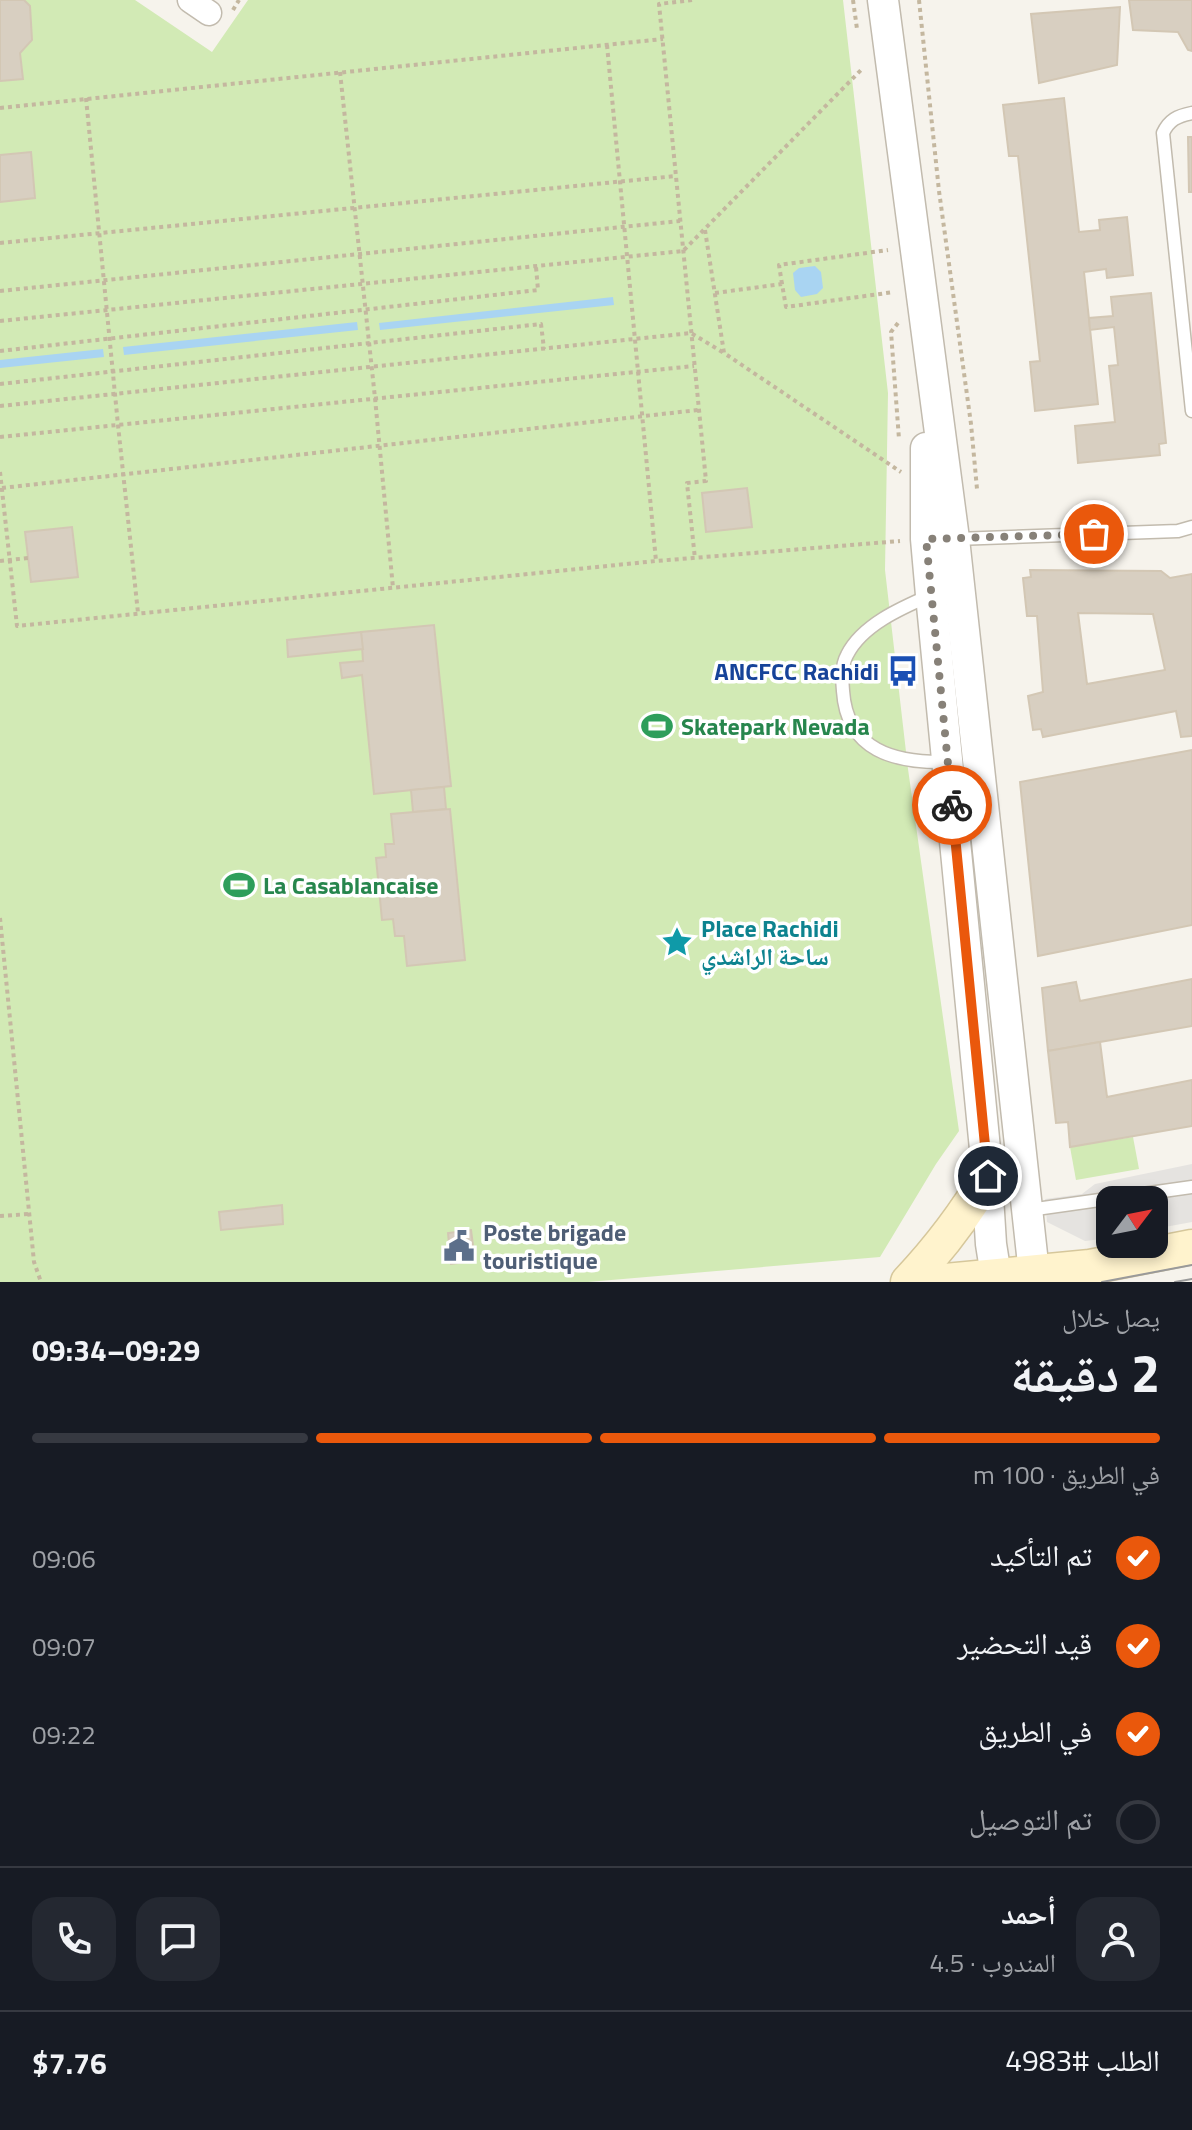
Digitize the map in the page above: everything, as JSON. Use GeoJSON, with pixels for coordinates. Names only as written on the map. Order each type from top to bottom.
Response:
{"type":"FeatureCollection","features":[{"type":"Feature","properties":{"kind":"main road"},"geometry":{"type":"LineString","coordinates":[[908,1282],[964,1215],[988,1176]]}},
{"type":"Feature","properties":{"kind":"main road"},"geometry":{"type":"LineString","coordinates":[[935,1282],[1035,1277],[1192,1247]]}},
{"type":"Feature","properties":{"kind":"street"},"geometry":{"type":"LineString","coordinates":[[883,0],[925,318],[940,539],[1035,1277]]}},
{"type":"Feature","properties":{"kind":"street"},"geometry":{"type":"LineString","coordinates":[[940,539],[931,595],[996,1279]]}},
{"type":"Feature","properties":{"kind":"lane"},"geometry":{"type":"LineString","coordinates":[[1192,113],[1176,117],[1168,123],[1163,133],[1192,411]]}},
{"type":"Feature","properties":{"kind":"lane"},"geometry":{"type":"LineString","coordinates":[[940,539],[1178,531],[1192,527]]}},
{"type":"Feature","properties":{"kind":"lane"},"geometry":{"type":"LineString","coordinates":[[931,595],[870,628],[860,637],[846,656],[843,668],[844,701],[854,730],[886,755],[898,759],[948,762]]}},
{"type":"Feature","properties":{"kind":"lane"},"geometry":{"type":"LineString","coordinates":[[1027,1210],[1192,1187]]}},
{"type":"Feature","properties":{"kind":"path"},"geometry":{"type":"LineString","coordinates":[[692,0],[659,4],[706,481],[687,483],[695,559]]}},
{"type":"Feature","properties":{"kind":"path"},"geometry":{"type":"LineString","coordinates":[[919,0],[939,191],[971,424],[977,496]]}},
{"type":"Feature","properties":{"kind":"path"},"geometry":{"type":"LineString","coordinates":[[0,108],[663,39]]}},
{"type":"Feature","properties":{"kind":"path"},"geometry":{"type":"LineString","coordinates":[[607,45],[656,561]]}},
{"type":"Feature","properties":{"kind":"path"},"geometry":{"type":"LineString","coordinates":[[0,321],[683,251],[863,68]]}},
{"type":"Feature","properties":{"kind":"path"},"geometry":{"type":"LineString","coordinates":[[340,72],[393,588]]}},
{"type":"Feature","properties":{"kind":"path"},"geometry":{"type":"LineString","coordinates":[[86,98],[138,613]]}},
{"type":"Feature","properties":{"kind":"path"},"geometry":{"type":"LineString","coordinates":[[0,243],[676,176]]}},
{"type":"Feature","properties":{"kind":"path"},"geometry":{"type":"LineString","coordinates":[[0,291],[680,221]]}},
{"type":"Feature","properties":{"kind":"path"},"geometry":{"type":"LineString","coordinates":[[705,230],[724,353]]}},
{"type":"Feature","properties":{"kind":"path"},"geometry":{"type":"LineString","coordinates":[[888,250],[779,265],[786,307],[894,292]]}},
{"type":"Feature","properties":{"kind":"path"},"geometry":{"type":"LineString","coordinates":[[0,351],[538,290],[536,267]]}},
{"type":"Feature","properties":{"kind":"path"},"geometry":{"type":"LineString","coordinates":[[715,293],[782,284]]}},
{"type":"Feature","properties":{"kind":"path"},"geometry":{"type":"LineString","coordinates":[[0,384],[541,324],[544,349]]}},
{"type":"Feature","properties":{"kind":"path"},"geometry":{"type":"LineString","coordinates":[[0,406],[691,333],[902,473]]}},
{"type":"Feature","properties":{"kind":"path"},"geometry":{"type":"LineString","coordinates":[[0,437],[694,366]]}},
{"type":"Feature","properties":{"kind":"path"},"geometry":{"type":"LineString","coordinates":[[2,488],[698,410]]}},
{"type":"Feature","properties":{"kind":"path"},"geometry":{"type":"LineString","coordinates":[[0,472],[17,626],[656,561],[940,539]]}},
{"type":"Feature","properties":{"kind":"path"},"geometry":{"type":"LineString","coordinates":[[0,561],[28,558]]}},
{"type":"Feature","properties":{"kind":"path"},"geometry":{"type":"LineString","coordinates":[[0,918],[34,1262],[41,1282]]}},
{"type":"Feature","properties":{"kind":"path"},"geometry":{"type":"LineString","coordinates":[[0,1216],[29,1214]]}},
{"type":"Feature","properties":{"kind":"green space"},"geometry":{"type":"Polygon","coordinates":[[[0,0],[135,0],[212,52],[248,0],[843,0],[888,393],[885,570],[908,769],[959,1131],[880,1257],[588,1282],[0,1282],[0,0]]]}},
{"type":"Feature","properties":{"kind":"green space"},"geometry":{"type":"Polygon","coordinates":[[[1133,1137],[1139,1169],[1076,1180],[1070,1147],[1133,1137]]]}},
{"type":"Feature","properties":{"kind":"shaded area"},"geometry":{"type":"Polygon","coordinates":[[[1192,1164],[1192,1222],[1168,1226],[1168,1186],[1096,1186],[1096,1240],[1085,1241],[1047,1222],[1045,1199],[1082,1194],[1095,1184],[1192,1164]]]}},
{"type":"Feature","properties":{"kind":"water"},"geometry":{"type":"Polygon","coordinates":[[[815,266],[821,272],[823,288],[817,294],[801,297],[795,290],[793,273],[799,268],[815,266]]]}},
{"type":"Feature","properties":{"kind":"water"},"geometry":{"type":"Polygon","coordinates":[[[613,297],[614,305],[380,330],[379,323],[613,297]]]}},
{"type":"Feature","properties":{"kind":"water"},"geometry":{"type":"Polygon","coordinates":[[[357,322],[358,330],[124,355],[123,347],[357,322]]]}},
{"type":"Feature","properties":{"kind":"water"},"geometry":{"type":"Polygon","coordinates":[[[103,349],[104,357],[0,368],[0,360],[103,349]]]}},
{"type":"Feature","properties":{"kind":"building"},"geometry":{"type":"Polygon","coordinates":[[[0,0],[24,0],[30,6],[32,40],[20,53],[23,79],[0,81],[0,0]]]}},
{"type":"Feature","properties":{"kind":"building"},"geometry":{"type":"Polygon","coordinates":[[[1129,0],[1192,0],[1192,51],[1188,50],[1178,32],[1133,30],[1129,0]]]}},
{"type":"Feature","properties":{"kind":"building"},"geometry":{"type":"Polygon","coordinates":[[[1120,7],[1117,65],[1039,83],[1031,14],[1120,7]]]}},
{"type":"Feature","properties":{"kind":"building"},"geometry":{"type":"Polygon","coordinates":[[[1064,98],[1079,232],[1100,230],[1099,220],[1127,217],[1133,275],[1107,278],[1106,269],[1084,272],[1098,404],[1035,411],[1030,362],[1040,361],[1018,156],[1009,156],[1003,105],[1064,98]]]}},
{"type":"Feature","properties":{"kind":"building"},"geometry":{"type":"Polygon","coordinates":[[[1188,137],[1192,137],[1192,192],[1189,192],[1188,137]]]}},
{"type":"Feature","properties":{"kind":"building"},"geometry":{"type":"Polygon","coordinates":[[[31,152],[35,198],[0,202],[0,155],[31,152]]]}},
{"type":"Feature","properties":{"kind":"building"},"geometry":{"type":"Polygon","coordinates":[[[1151,293],[1166,443],[1159,444],[1160,455],[1078,463],[1075,426],[1115,422],[1109,366],[1118,365],[1114,327],[1090,330],[1089,318],[1113,316],[1111,297],[1151,293]]]}},
{"type":"Feature","properties":{"kind":"building"},"geometry":{"type":"Polygon","coordinates":[[[747,488],[752,527],[706,532],[702,493],[747,488]]]}},
{"type":"Feature","properties":{"kind":"building"},"geometry":{"type":"Polygon","coordinates":[[[72,527],[78,577],[31,582],[25,532],[72,527]]]}},
{"type":"Feature","properties":{"kind":"building"},"geometry":{"type":"Polygon","coordinates":[[[1030,570],[1161,571],[1170,578],[1192,574],[1192,736],[1181,737],[1176,711],[1043,737],[1041,729],[1033,730],[1028,696],[1043,692],[1037,616],[1027,616],[1023,578],[1031,577],[1030,570]],[[1078,613],[1087,684],[1165,670],[1153,614],[1078,613]]]}},
{"type":"Feature","properties":{"kind":"building"},"geometry":{"type":"Polygon","coordinates":[[[434,625],[451,786],[374,794],[362,675],[342,678],[340,663],[363,661],[361,632],[434,625]]]}},
{"type":"Feature","properties":{"kind":"building"},"geometry":{"type":"Polygon","coordinates":[[[361,632],[363,649],[288,657],[287,640],[361,632]]]}},
{"type":"Feature","properties":{"kind":"building"},"geometry":{"type":"Polygon","coordinates":[[[1192,750],[1192,925],[1038,956],[1020,782],[1192,750]]]}},
{"type":"Feature","properties":{"kind":"building"},"geometry":{"type":"Polygon","coordinates":[[[444,787],[446,809],[413,812],[411,790],[444,787]]]}},
{"type":"Feature","properties":{"kind":"building"},"geometry":{"type":"Polygon","coordinates":[[[450,809],[465,960],[407,966],[404,936],[395,936],[393,919],[382,920],[376,858],[386,857],[385,844],[394,844],[391,814],[450,809]]]}},
{"type":"Feature","properties":{"kind":"building"},"geometry":{"type":"Polygon","coordinates":[[[1192,979],[1192,1026],[1048,1051],[1042,988],[1076,982],[1080,1001],[1192,979]]]}},
{"type":"Feature","properties":{"kind":"building"},"geometry":{"type":"Polygon","coordinates":[[[1100,1042],[1107,1097],[1192,1080],[1192,1126],[1070,1147],[1068,1122],[1056,1123],[1048,1051],[1100,1042]]]}},
{"type":"Feature","properties":{"kind":"building"},"geometry":{"type":"Polygon","coordinates":[[[282,1205],[283,1224],[221,1230],[219,1212],[282,1205]]]}},
{"type":"Feature","properties":{"kind":"building"},"geometry":{"type":"Polygon","coordinates":[[[471,1230],[475,1261],[451,1264],[448,1233],[471,1230]]]}},
{"type":"Feature","properties":{"kind":"tram line"},"geometry":{"type":"LineString","coordinates":[[1102,1282],[1192,1265]]}},
{"type":"Feature","properties":{"kind":"tram line"},"geometry":{"type":"LineString","coordinates":[[1175,1282],[1192,1279]]}},
{"type":"Feature","properties":{"kind":"way so far"},"geometry":{"type":"LineString","coordinates":[[952,805],[926,539],[1094,534]]}},
{"type":"Feature","properties":{"kind":"place","name":"ANCFCC Rachidi"},"geometry":{"type":"Point","coordinates":[903,671]}},
{"type":"Feature","properties":{"kind":"place","name":"Skatepark Nevada"},"geometry":{"type":"Point","coordinates":[657,726]}},
{"type":"Feature","properties":{"kind":"place","name":"La Casablancaise"},"geometry":{"type":"Point","coordinates":[239,885]}},
{"type":"Feature","properties":{"kind":"place","name":"Place Rachidi ساحة الراشدي"},"geometry":{"type":"Point","coordinates":[677,942]}},
{"type":"Feature","properties":{"kind":"place","name":"Poste brigade touristique"},"geometry":{"type":"Point","coordinates":[459,1246]}},
{"type":"Feature","properties":{"kind":"route"},"geometry":{"type":"LineString","coordinates":[[952,805],[988,1176]]}}]}
